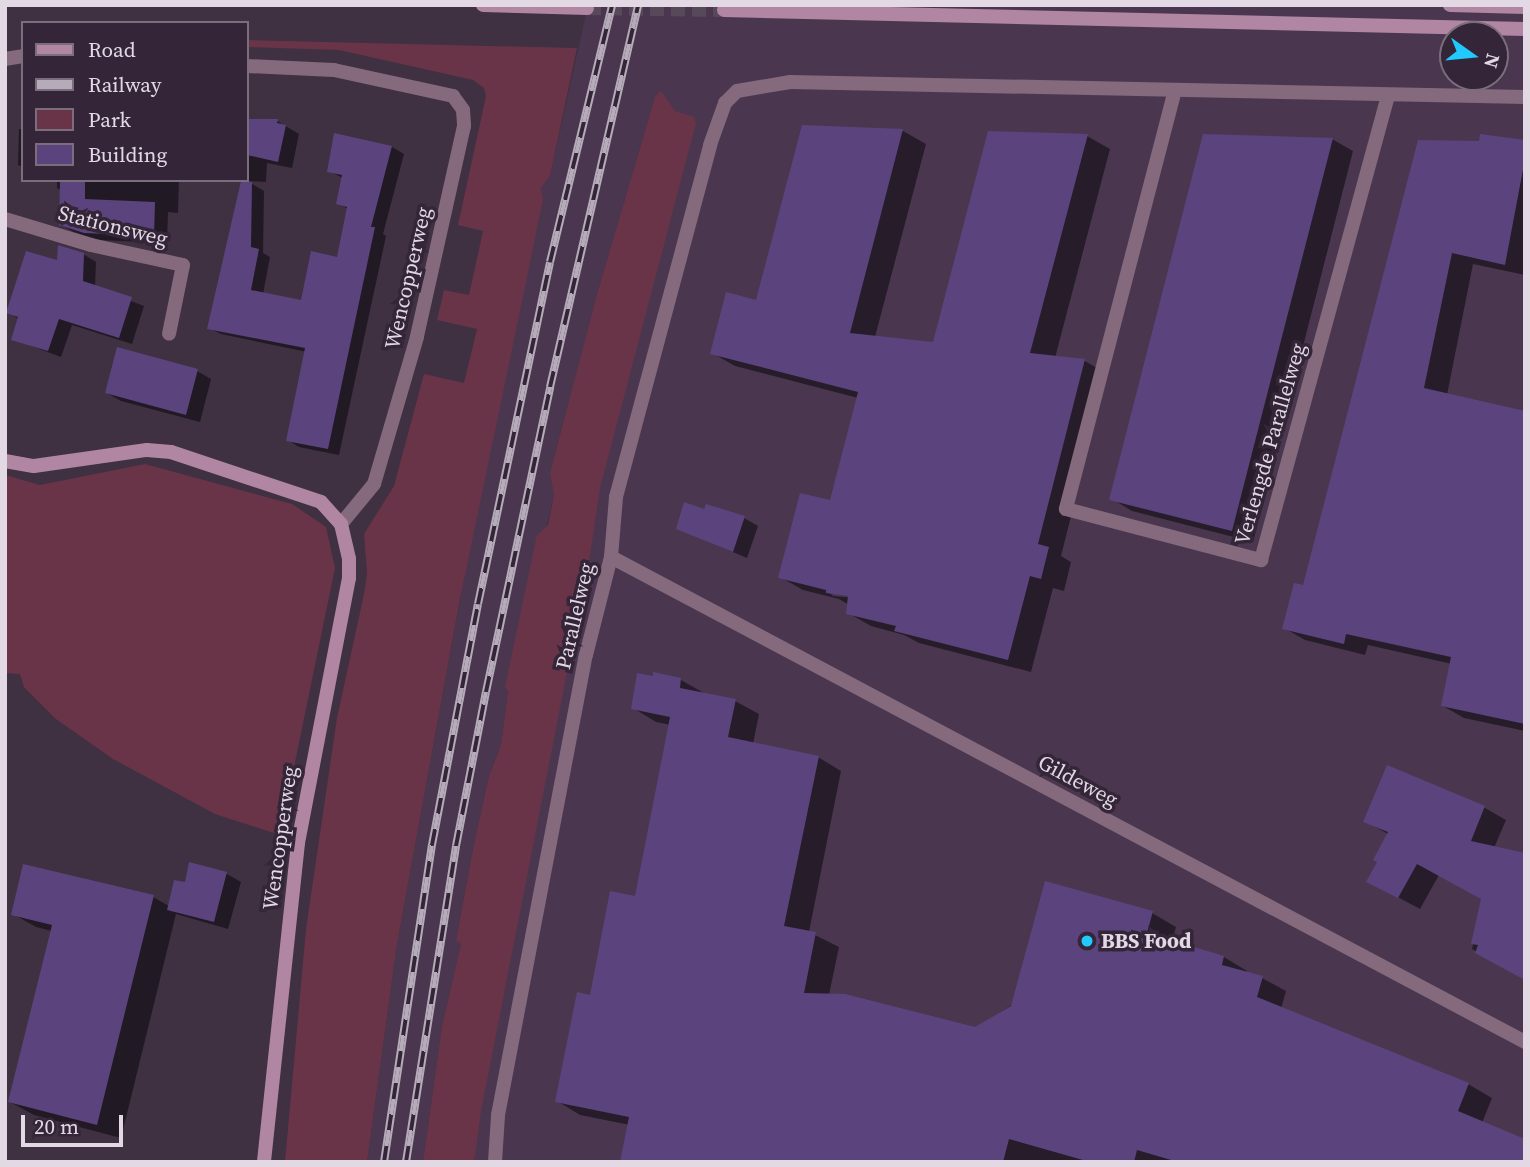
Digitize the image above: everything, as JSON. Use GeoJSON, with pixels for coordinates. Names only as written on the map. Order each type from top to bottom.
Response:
{"type":"FeatureCollection","features":[{"type":"Feature","properties":{"kind":"street"},"geometry":{"type":"LineString","coordinates":[[483,5],[587,8]]}},
{"type":"Feature","properties":{"kind":"street"},"geometry":{"type":"LineString","coordinates":[[1450,5],[1525,7]]}},
{"type":"Feature","properties":{"kind":"street"},"geometry":{"type":"LineString","coordinates":[[724,10],[1525,29]]}},
{"type":"Feature","properties":{"kind":"street","name":"Wencopperweg"},"geometry":{"type":"LineString","coordinates":[[248,66],[334,70],[453,96],[463,110],[464,126],[417,337],[374,484],[341,524],[349,559],[349,578],[298,843],[264,1162]]}},
{"type":"Feature","properties":{"kind":"street","name":"Parallelweg"},"geometry":{"type":"LineString","coordinates":[[495,1162],[496,1125],[508,1061],[586,655],[611,557],[616,497],[710,145],[724,103],[737,91],[790,82],[1175,90]]}},
{"type":"Feature","properties":{"kind":"street"},"geometry":{"type":"LineString","coordinates":[[1175,90],[1525,97]]}},
{"type":"Feature","properties":{"kind":"street","name":"Verlengde Parallelweg"},"geometry":{"type":"LineString","coordinates":[[1175,90],[1066,509],[1261,560],[1388,95]]}},
{"type":"Feature","properties":{"kind":"street","name":"Stationsweg"},"geometry":{"type":"LineString","coordinates":[[5,219],[90,245],[183,265],[169,334]]}},
{"type":"Feature","properties":{"kind":"street"},"geometry":{"type":"LineString","coordinates":[[5,461],[34,466],[146,450],[171,453],[321,502],[341,524]]}},
{"type":"Feature","properties":{"kind":"street","name":"Gildeweg"},"geometry":{"type":"LineString","coordinates":[[611,557],[1525,1042]]}},
{"type":"Feature","properties":{"kind":"shaded area"},"geometry":{"type":"Polygon","coordinates":[[[588,5],[1525,5],[1525,1162],[442,1162],[655,97],[597,294],[550,473],[554,495],[508,691],[501,745],[489,776],[456,939],[461,944],[442,1026],[423,1162],[367,1162],[397,944],[484,469],[543,200],[541,188],[550,176],[588,5]]]}},
{"type":"Feature","properties":{"kind":"green space"},"geometry":{"type":"Polygon","coordinates":[[[248,40],[577,48],[550,176],[541,188],[543,200],[460,599],[397,944],[367,1162],[285,1162],[306,929],[337,718],[364,594],[367,573],[364,534],[394,486],[424,374],[464,383],[477,329],[437,320],[444,290],[469,295],[483,231],[458,225],[486,96],[484,88],[473,80],[339,50],[248,47],[248,40]]]}},
{"type":"Feature","properties":{"kind":"green space"},"geometry":{"type":"Polygon","coordinates":[[[661,91],[675,111],[694,117],[696,123],[600,488],[590,555],[481,1111],[475,1156],[473,1162],[423,1162],[442,1026],[461,944],[456,940],[473,849],[489,776],[501,745],[508,691],[505,687],[537,535],[548,525],[554,495],[550,473],[597,294],[655,97],[661,91]]]}},
{"type":"Feature","properties":{"kind":"green space"},"geometry":{"type":"Polygon","coordinates":[[[145,464],[292,504],[326,527],[335,568],[280,835],[215,814],[113,759],[56,719],[24,687],[20,674],[5,673],[5,475],[40,485],[145,464]]]}},
{"type":"Feature","properties":{"kind":"building"},"geometry":{"type":"Polygon","coordinates":[[[248,119],[278,119],[277,123],[286,125],[278,162],[248,155],[248,119]]]}},
{"type":"Feature","properties":{"kind":"building"},"geometry":{"type":"Polygon","coordinates":[[[802,125],[903,129],[850,333],[933,342],[988,131],[1088,134],[1030,353],[1085,359],[1038,544],[1049,547],[1041,579],[1030,576],[1008,660],[894,631],[896,626],[846,614],[848,596],[826,593],[826,590],[778,578],[800,493],[830,500],[858,392],[710,354],[726,292],[756,300],[802,125]]]}},
{"type":"Feature","properties":{"kind":"building"},"geometry":{"type":"Polygon","coordinates":[[[334,133],[392,146],[371,227],[375,227],[328,449],[286,441],[305,348],[207,329],[241,182],[252,182],[251,247],[259,249],[251,290],[301,300],[311,251],[337,257],[347,207],[336,204],[342,175],[327,172],[334,133]]]}},
{"type":"Feature","properties":{"kind":"building"},"geometry":{"type":"Polygon","coordinates":[[[1203,134],[1333,138],[1232,531],[1109,500],[1203,134]]]}},
{"type":"Feature","properties":{"kind":"building"},"geometry":{"type":"Polygon","coordinates":[[[1480,134],[1525,140],[1525,159],[1505,265],[1452,253],[1424,388],[1525,411],[1525,724],[1441,706],[1451,657],[1346,634],[1344,644],[1282,629],[1294,583],[1303,585],[1418,140],[1479,141],[1480,134]]]}},
{"type":"Feature","properties":{"kind":"building"},"geometry":{"type":"Polygon","coordinates":[[[60,182],[85,182],[85,199],[155,202],[154,236],[84,233],[59,225],[60,182]]]}},
{"type":"Feature","properties":{"kind":"building"},"geometry":{"type":"Polygon","coordinates":[[[58,245],[84,253],[83,281],[132,297],[119,338],[59,319],[48,351],[11,340],[18,317],[6,313],[26,251],[57,260],[58,245]]]}},
{"type":"Feature","properties":{"kind":"building"},"geometry":{"type":"Polygon","coordinates":[[[117,347],[198,369],[186,415],[105,393],[117,347]]]}},
{"type":"Feature","properties":{"kind":"building"},"geometry":{"type":"Polygon","coordinates":[[[684,502],[704,509],[706,504],[745,516],[733,552],[676,529],[684,502]]]}},
{"type":"Feature","properties":{"kind":"building"},"geometry":{"type":"Polygon","coordinates":[[[653,672],[681,678],[680,688],[736,699],[728,737],[819,756],[784,926],[816,932],[804,993],[845,994],[975,1027],[1011,1006],[1045,881],[1153,911],[1147,933],[1224,956],[1222,965],[1263,976],[1257,997],[1469,1083],[1458,1111],[1525,1139],[1525,1162],[1178,1162],[1137,1150],[1134,1162],[1090,1162],[1009,1139],[1003,1162],[620,1162],[629,1117],[555,1102],[577,992],[590,995],[610,891],[635,896],[670,717],[631,709],[637,673],[653,676],[653,672]]]}},
{"type":"Feature","properties":{"kind":"building"},"geometry":{"type":"Polygon","coordinates":[[[1387,765],[1485,806],[1471,841],[1525,853],[1525,980],[1475,953],[1478,945],[1471,944],[1481,899],[1417,864],[1398,898],[1366,882],[1377,862],[1373,860],[1388,832],[1363,822],[1387,765]]]}},
{"type":"Feature","properties":{"kind":"building"},"geometry":{"type":"Polygon","coordinates":[[[189,862],[227,872],[214,922],[167,910],[174,880],[185,882],[189,862]]]}},
{"type":"Feature","properties":{"kind":"building"},"geometry":{"type":"Polygon","coordinates":[[[23,864],[154,895],[97,1125],[8,1102],[52,925],[11,915],[23,864]]]}},
{"type":"Feature","properties":{"kind":"tunnel"},"geometry":{"type":"LineString","coordinates":[[587,8],[724,10]]}},
{"type":"Feature","properties":{"kind":"railway"},"geometry":{"type":"LineString","coordinates":[[384,1162],[432,845],[478,604],[550,262],[612,5]]}},
{"type":"Feature","properties":{"kind":"railway"},"geometry":{"type":"LineString","coordinates":[[406,1162],[456,846],[486,692],[550,387],[638,5]]}},
{"type":"Feature","properties":{"kind":"place","name":"BBS Food"},"geometry":{"type":"Point","coordinates":[1087,941]}}]}
